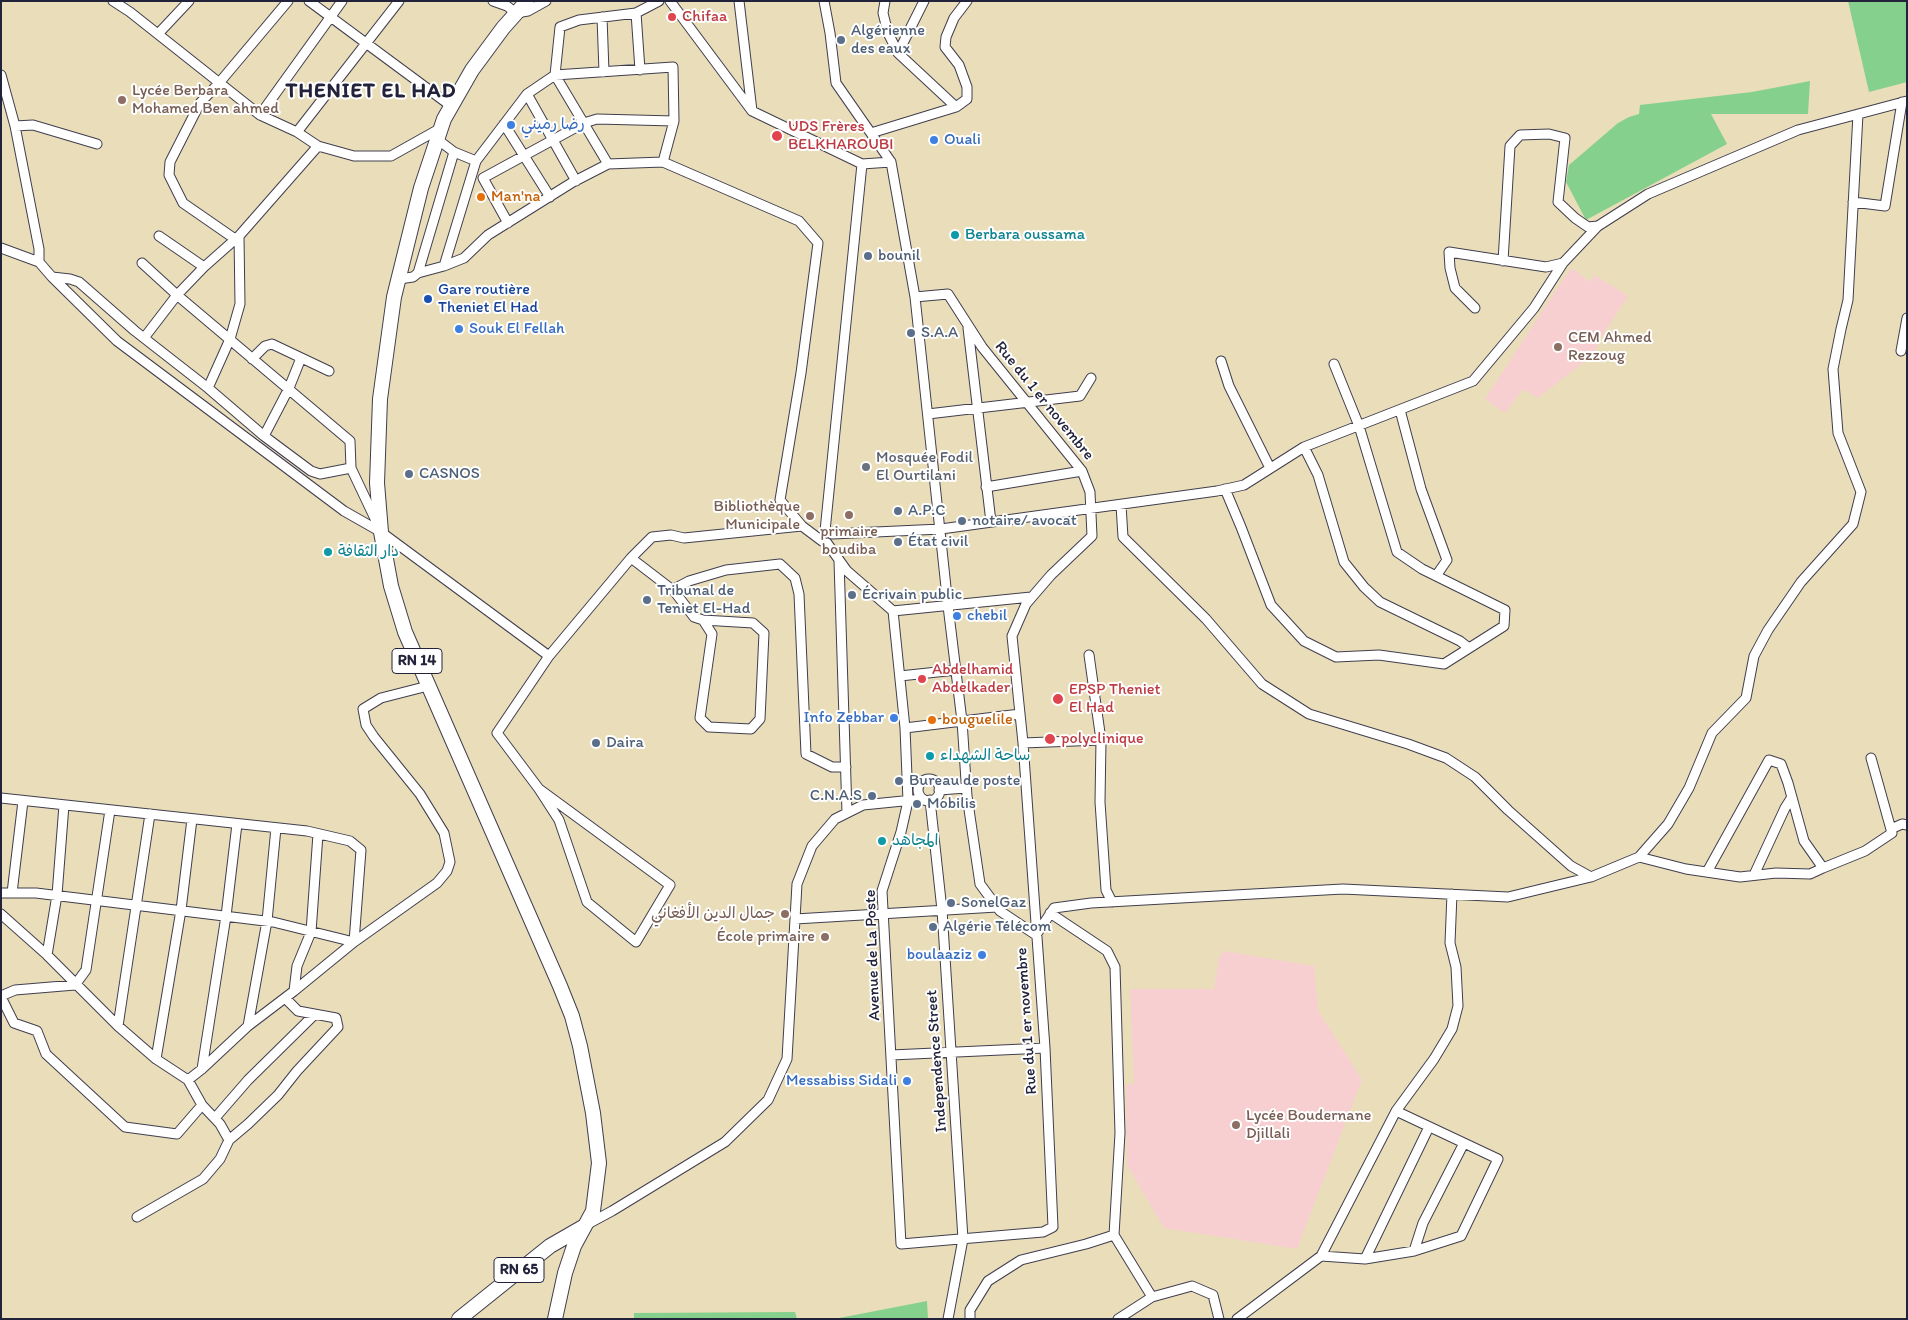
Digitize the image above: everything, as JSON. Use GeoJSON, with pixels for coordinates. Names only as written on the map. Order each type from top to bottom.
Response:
{"type":"FeatureCollection","features":[{"type":"Feature","properties":{"kind":"main road","name":"RN 14"},"geometry":{"type":"LineString","coordinates":[[527,1],[509,7],[451,106],[439,134],[421,188],[394,297],[380,399],[378,483],[381,532],[391,586],[405,632],[572,1016],[580,1046],[593,1113],[599,1163],[593,1211],[574,1246],[565,1273],[555,1319]]}},
{"type":"Feature","properties":{"kind":"main road","name":"RN 65"},"geometry":{"type":"LineString","coordinates":[[459,1319],[550,1246],[583,1227]]}},
{"type":"Feature","properties":{"kind":"street"},"geometry":{"type":"LineString","coordinates":[[113,1],[260,115],[297,132],[318,146],[354,156],[390,156],[439,134],[454,152],[476,160]]}},
{"type":"Feature","properties":{"kind":"street"},"geometry":{"type":"LineString","coordinates":[[237,238],[184,203],[169,175],[170,162],[200,103],[288,1]]}},
{"type":"Feature","properties":{"kind":"street"},"geometry":{"type":"LineString","coordinates":[[310,1],[451,106]]}},
{"type":"Feature","properties":{"kind":"street"},"geometry":{"type":"LineString","coordinates":[[260,115],[342,1]]}},
{"type":"Feature","properties":{"kind":"street"},"geometry":{"type":"LineString","coordinates":[[297,132],[400,1]]}},
{"type":"Feature","properties":{"kind":"street"},"geometry":{"type":"LineString","coordinates":[[493,1],[528,11],[546,1]]}},
{"type":"Feature","properties":{"kind":"street"},"geometry":{"type":"LineString","coordinates":[[608,164],[555,76],[560,27],[579,20],[636,13],[659,1]]}},
{"type":"Feature","properties":{"kind":"street"},"geometry":{"type":"LineString","coordinates":[[670,1],[752,111],[862,164],[891,162]]}},
{"type":"Feature","properties":{"kind":"street"},"geometry":{"type":"LineString","coordinates":[[739,1],[752,111]]}},
{"type":"Feature","properties":{"kind":"street"},"geometry":{"type":"LineString","coordinates":[[824,1],[836,83],[891,162],[915,297],[962,721],[966,788],[980,884],[1000,911],[1036,934],[1054,908],[1112,902],[1343,889],[1508,897],[1591,877],[1639,857],[1668,824],[1689,788],[1712,733],[1746,698],[1754,656],[1768,630],[1801,582],[1853,524],[1861,492],[1838,433],[1833,369],[1840,329],[1848,300],[1858,114]]}},
{"type":"Feature","properties":{"kind":"street"},"geometry":{"type":"LineString","coordinates":[[885,1],[883,13],[888,33],[898,53],[956,107]]}},
{"type":"Feature","properties":{"kind":"street"},"geometry":{"type":"LineString","coordinates":[[898,53],[924,1]]}},
{"type":"Feature","properties":{"kind":"street"},"geometry":{"type":"LineString","coordinates":[[871,133],[956,107],[967,99],[967,87],[959,65],[945,47],[946,37],[954,18],[967,1]]}},
{"type":"Feature","properties":{"kind":"street"},"geometry":{"type":"LineString","coordinates":[[158,34],[185,3]]}},
{"type":"Feature","properties":{"kind":"street"},"geometry":{"type":"LineString","coordinates":[[636,13],[640,70]]}},
{"type":"Feature","properties":{"kind":"street"},"geometry":{"type":"LineString","coordinates":[[602,17],[604,72]]}},
{"type":"Feature","properties":{"kind":"street"},"geometry":{"type":"LineString","coordinates":[[444,266],[476,160],[527,94],[555,76],[673,67],[674,121],[663,162]]}},
{"type":"Feature","properties":{"kind":"street"},"geometry":{"type":"LineString","coordinates":[[1,75],[15,126],[40,249],[39,262]]}},
{"type":"Feature","properties":{"kind":"street"},"geometry":{"type":"LineString","coordinates":[[527,94],[576,180]]}},
{"type":"Feature","properties":{"kind":"street"},"geometry":{"type":"LineString","coordinates":[[399,279],[413,277],[418,273],[464,258],[488,235],[576,180],[608,164],[663,162],[799,221],[818,243],[801,373],[780,500],[802,526],[826,537],[990,522],[1225,490],[1244,484],[1304,447],[1473,381],[1534,308],[1563,263],[1598,226],[1648,194],[1798,130],[1904,102],[1886,206],[1853,202]]}},
{"type":"Feature","properties":{"kind":"street"},"geometry":{"type":"LineString","coordinates":[[508,223],[482,178],[584,123],[596,119],[674,121]]}},
{"type":"Feature","properties":{"kind":"street"},"geometry":{"type":"LineString","coordinates":[[504,124],[550,197]]}},
{"type":"Feature","properties":{"kind":"street"},"geometry":{"type":"LineString","coordinates":[[15,126],[33,126],[97,144]]}},
{"type":"Feature","properties":{"kind":"street"},"geometry":{"type":"LineString","coordinates":[[1503,261],[1510,146],[1520,135],[1549,134],[1565,138],[1558,202],[1588,227],[1598,226]]}},
{"type":"Feature","properties":{"kind":"street"},"geometry":{"type":"LineString","coordinates":[[144,338],[177,295],[204,267],[237,238],[318,146]]}},
{"type":"Feature","properties":{"kind":"street"},"geometry":{"type":"LineString","coordinates":[[418,273],[454,152]]}},
{"type":"Feature","properties":{"kind":"street"},"geometry":{"type":"LineString","coordinates":[[862,164],[826,537],[839,561],[847,571],[893,611],[1032,597]]}},
{"type":"Feature","properties":{"kind":"street"},"geometry":{"type":"LineString","coordinates":[[159,236],[204,267]]}},
{"type":"Feature","properties":{"kind":"street"},"geometry":{"type":"LineString","coordinates":[[208,388],[230,339],[240,304],[237,238]]}},
{"type":"Feature","properties":{"kind":"street"},"geometry":{"type":"LineString","coordinates":[[1,248],[39,262],[52,278],[117,341],[344,511],[381,532],[549,656]]}},
{"type":"Feature","properties":{"kind":"street"},"geometry":{"type":"LineString","coordinates":[[1475,308],[1455,288],[1450,268],[1449,252],[1546,267],[1563,263]]}},
{"type":"Feature","properties":{"kind":"street"},"geometry":{"type":"LineString","coordinates":[[142,263],[177,295],[350,441],[351,468],[381,532]]}},
{"type":"Feature","properties":{"kind":"street"},"geometry":{"type":"LineString","coordinates":[[52,278],[70,279],[78,282],[264,436],[311,471],[320,474],[351,468]]}},
{"type":"Feature","properties":{"kind":"street","name":"Rue du 1 er novembre"},"geometry":{"type":"LineString","coordinates":[[915,297],[948,294],[982,347],[1082,471],[1090,492],[1092,536],[1051,575],[1026,604],[1012,636],[1023,743],[1044,1048],[1053,1227]]}},
{"type":"Feature","properties":{"kind":"street"},"geometry":{"type":"LineString","coordinates":[[1901,351],[1907,318]]}},
{"type":"Feature","properties":{"kind":"street"},"geometry":{"type":"LineString","coordinates":[[968,324],[990,522]]}},
{"type":"Feature","properties":{"kind":"street"},"geometry":{"type":"LineString","coordinates":[[252,359],[265,346],[272,344],[329,371]]}},
{"type":"Feature","properties":{"kind":"street"},"geometry":{"type":"LineString","coordinates":[[264,436],[289,388],[301,358]]}},
{"type":"Feature","properties":{"kind":"street"},"geometry":{"type":"LineString","coordinates":[[1221,361],[1229,386],[1270,468]]}},
{"type":"Feature","properties":{"kind":"street"},"geometry":{"type":"LineString","coordinates":[[1225,490],[1242,527],[1272,604],[1304,641],[1336,657],[1379,655],[1444,664],[1504,626],[1505,610],[1436,576],[1397,552],[1359,426],[1334,364]]}},
{"type":"Feature","properties":{"kind":"street"},"geometry":{"type":"LineString","coordinates":[[928,414],[1080,396],[1091,378]]}},
{"type":"Feature","properties":{"kind":"street"},"geometry":{"type":"LineString","coordinates":[[1400,410],[1421,489],[1447,560],[1436,576]]}},
{"type":"Feature","properties":{"kind":"street"},"geometry":{"type":"LineString","coordinates":[[1304,447],[1318,475],[1344,562],[1380,602],[1460,640],[1469,648]]}},
{"type":"Feature","properties":{"kind":"street"},"geometry":{"type":"LineString","coordinates":[[986,486],[1082,471]]}},
{"type":"Feature","properties":{"kind":"street"},"geometry":{"type":"LineString","coordinates":[[1121,505],[1123,537],[1206,619],[1262,684],[1309,714],[1408,744],[1446,758],[1475,777],[1508,810],[1571,866],[1591,877]]}},
{"type":"Feature","properties":{"kind":"street"},"geometry":{"type":"LineString","coordinates":[[539,789],[670,885],[636,942],[586,902],[559,820],[539,789],[497,733],[549,656],[630,558],[652,537],[671,535],[684,538],[802,526]]}},
{"type":"Feature","properties":{"kind":"street"},"geometry":{"type":"LineString","coordinates":[[630,558],[672,590],[694,617],[703,620],[753,623],[764,633],[760,719],[751,729],[709,727],[700,718],[712,634],[703,620]]}},
{"type":"Feature","properties":{"kind":"street"},"geometry":{"type":"LineString","coordinates":[[839,561],[847,813]]}},
{"type":"Feature","properties":{"kind":"street"},"geometry":{"type":"LineString","coordinates":[[672,590],[689,581],[726,570],[780,564],[795,578],[799,594],[806,754],[832,767],[846,767]]}},
{"type":"Feature","properties":{"kind":"street","name":"Avenue de La Poste"},"geometry":{"type":"LineString","coordinates":[[893,611],[905,728],[908,801],[901,832],[882,891],[901,1244],[1043,1232],[1053,1227]]}},
{"type":"Feature","properties":{"kind":"street"},"geometry":{"type":"LineString","coordinates":[[1089,655],[1101,740],[1100,802],[1106,890],[1112,902]]}},
{"type":"Feature","properties":{"kind":"street"},"geometry":{"type":"LineString","coordinates":[[900,676],[956,670]]}},
{"type":"Feature","properties":{"kind":"street"},"geometry":{"type":"LineString","coordinates":[[188,1080],[248,1026],[286,998],[354,942],[437,883],[447,871],[450,862],[444,833],[420,794],[366,725],[363,709],[381,698],[428,686]]}},
{"type":"Feature","properties":{"kind":"street"},"geometry":{"type":"LineString","coordinates":[[905,728],[1020,714]]}},
{"type":"Feature","properties":{"kind":"street"},"geometry":{"type":"LineString","coordinates":[[1023,743],[1101,740]]}},
{"type":"Feature","properties":{"kind":"street"},"geometry":{"type":"LineString","coordinates":[[1639,857],[1686,869],[1740,877],[1776,873],[1810,874],[1865,851],[1892,833],[1871,758]]}},
{"type":"Feature","properties":{"kind":"street"},"geometry":{"type":"LineString","coordinates":[[1708,872],[1770,760],[1781,764],[1804,841],[1823,868]]}},
{"type":"Feature","properties":{"kind":"street"},"geometry":{"type":"LineString","coordinates":[[583,1227],[725,1142],[768,1100],[787,1059],[797,884],[812,846],[834,819],[863,805],[927,800],[938,796],[939,790],[934,781],[925,780],[918,787],[919,794],[927,800]]}},
{"type":"Feature","properties":{"kind":"street"},"geometry":{"type":"LineString","coordinates":[[939,790],[966,788]]}},
{"type":"Feature","properties":{"kind":"street"},"geometry":{"type":"LineString","coordinates":[[1754,876],[1785,808],[1792,797]]}},
{"type":"Feature","properties":{"kind":"street"},"geometry":{"type":"LineString","coordinates":[[1,798],[276,828],[350,840],[361,850],[354,942]]}},
{"type":"Feature","properties":{"kind":"street","name":"Independence Street"},"geometry":{"type":"LineString","coordinates":[[927,800],[942,910],[963,1239],[948,1319]]}},
{"type":"Feature","properties":{"kind":"street"},"geometry":{"type":"LineString","coordinates":[[12,893],[23,801]]}},
{"type":"Feature","properties":{"kind":"street"},"geometry":{"type":"LineString","coordinates":[[47,955],[57,895],[64,805]]}},
{"type":"Feature","properties":{"kind":"street"},"geometry":{"type":"LineString","coordinates":[[110,810],[86,970],[75,984],[15,990],[1,997],[14,1023],[38,1031],[46,1054],[125,1127],[177,1134],[202,1105]]}},
{"type":"Feature","properties":{"kind":"street"},"geometry":{"type":"LineString","coordinates":[[118,1026],[150,814]]}},
{"type":"Feature","properties":{"kind":"street"},"geometry":{"type":"LineString","coordinates":[[156,1059],[181,910],[192,819]]}},
{"type":"Feature","properties":{"kind":"street"},"geometry":{"type":"LineString","coordinates":[[202,1069],[226,916],[237,824]]}},
{"type":"Feature","properties":{"kind":"street"},"geometry":{"type":"LineString","coordinates":[[1891,829],[1902,824],[1907,825]]}},
{"type":"Feature","properties":{"kind":"street"},"geometry":{"type":"LineString","coordinates":[[248,1026],[267,921],[276,828]]}},
{"type":"Feature","properties":{"kind":"street"},"geometry":{"type":"LineString","coordinates":[[294,991],[297,966],[311,932],[318,834]]}},
{"type":"Feature","properties":{"kind":"street"},"geometry":{"type":"LineString","coordinates":[[1,893],[36,892],[267,921],[354,942]]}},
{"type":"Feature","properties":{"kind":"street"},"geometry":{"type":"LineString","coordinates":[[1237,1319],[1321,1256],[1396,1111],[1434,1059],[1452,1029],[1458,1006],[1456,967],[1450,943],[1452,894]]}},
{"type":"Feature","properties":{"kind":"street"},"geometry":{"type":"LineString","coordinates":[[796,919],[997,907]]}},
{"type":"Feature","properties":{"kind":"street"},"geometry":{"type":"LineString","coordinates":[[1050,913],[1108,952],[1115,967],[1120,1133],[1114,1235],[1152,1297]]}},
{"type":"Feature","properties":{"kind":"street"},"geometry":{"type":"LineString","coordinates":[[1,914],[47,955],[118,1026],[156,1059],[188,1080],[202,1105],[220,1124],[229,1140]]}},
{"type":"Feature","properties":{"kind":"street"},"geometry":{"type":"LineString","coordinates":[[137,1216],[203,1179],[220,1159],[229,1140],[278,1095],[297,1071],[338,1028],[336,1018],[298,1011],[286,998]]}},
{"type":"Feature","properties":{"kind":"street"},"geometry":{"type":"LineString","coordinates":[[215,1118],[248,1080],[314,1015]]}},
{"type":"Feature","properties":{"kind":"street"},"geometry":{"type":"LineString","coordinates":[[891,1054],[1044,1048]]}},
{"type":"Feature","properties":{"kind":"street"},"geometry":{"type":"LineString","coordinates":[[1321,1256],[1366,1259],[1414,1251],[1461,1236],[1498,1159],[1396,1111]]}},
{"type":"Feature","properties":{"kind":"street"},"geometry":{"type":"LineString","coordinates":[[1366,1259],[1430,1127]]}},
{"type":"Feature","properties":{"kind":"street"},"geometry":{"type":"LineString","coordinates":[[1414,1251],[1423,1223],[1464,1143]]}},
{"type":"Feature","properties":{"kind":"street"},"geometry":{"type":"LineString","coordinates":[[970,1319],[970,1310],[988,1281],[1021,1260],[1114,1235]]}},
{"type":"Feature","properties":{"kind":"street"},"geometry":{"type":"LineString","coordinates":[[1118,1319],[1152,1297],[1192,1286],[1213,1295],[1218,1319]]}},
{"type":"Feature","properties":{"kind":"shaded area","name":"CEM Ahmed Rezzoug"},"geometry":{"type":"Polygon","coordinates":[[[1572,268],[1590,282],[1595,275],[1628,296],[1600,339],[1594,354],[1538,398],[1523,389],[1505,413],[1485,399],[1572,268]]]}},
{"type":"Feature","properties":{"kind":"shaded area","name":"Lycée Boudernane Djillali"},"geometry":{"type":"Polygon","coordinates":[[[1224,951],[1314,966],[1318,1010],[1362,1080],[1297,1249],[1164,1228],[1127,1165],[1126,1084],[1134,1084],[1130,989],[1214,989],[1219,957],[1224,951]]]}},
{"type":"Feature","properties":{"kind":"green space"},"geometry":{"type":"Polygon","coordinates":[[[1848,1],[1907,1],[1907,82],[1869,92],[1848,1]]]}},
{"type":"Feature","properties":{"kind":"green space"},"geometry":{"type":"Polygon","coordinates":[[[1810,81],[1808,114],[1711,114],[1727,144],[1586,220],[1566,182],[1569,165],[1618,123],[1639,114],[1640,105],[1752,92],[1810,81]]]}},
{"type":"Feature","properties":{"kind":"green space"},"geometry":{"type":"Polygon","coordinates":[[[927,1301],[928,1319],[834,1319],[927,1301]]]}},
{"type":"Feature","properties":{"kind":"green space"},"geometry":{"type":"Polygon","coordinates":[[[795,1312],[797,1319],[634,1319],[634,1313],[795,1312]]]}},
{"type":"Feature","properties":{"kind":"place","name":"Chifaa"},"geometry":{"type":"Point","coordinates":[672,17]}},
{"type":"Feature","properties":{"kind":"place","name":"Algérienne des eaux"},"geometry":{"type":"Point","coordinates":[841,40]}},
{"type":"Feature","properties":{"kind":"place","name":"Lycée Berbara Mohamed Ben ahmed"},"geometry":{"type":"Point","coordinates":[122,100]}},
{"type":"Feature","properties":{"kind":"place","name":"رضا رميني"},"geometry":{"type":"Point","coordinates":[511,125]}},
{"type":"Feature","properties":{"kind":"place","name":"UDS Frères BELKHAROUBI"},"geometry":{"type":"Point","coordinates":[777,136]}},
{"type":"Feature","properties":{"kind":"place","name":"Ouali"},"geometry":{"type":"Point","coordinates":[934,140]}},
{"type":"Feature","properties":{"kind":"place","name":"Man'na"},"geometry":{"type":"Point","coordinates":[481,197]}},
{"type":"Feature","properties":{"kind":"place","name":"Berbara oussama"},"geometry":{"type":"Point","coordinates":[955,235]}},
{"type":"Feature","properties":{"kind":"place","name":"bounil"},"geometry":{"type":"Point","coordinates":[868,256]}},
{"type":"Feature","properties":{"kind":"place","name":"Gare routière Theniet El Had"},"geometry":{"type":"Point","coordinates":[428,299]}},
{"type":"Feature","properties":{"kind":"place","name":"Souk El Fellah"},"geometry":{"type":"Point","coordinates":[459,329]}},
{"type":"Feature","properties":{"kind":"place","name":"S.A.A"},"geometry":{"type":"Point","coordinates":[911,333]}},
{"type":"Feature","properties":{"kind":"place","name":"CEM Ahmed Rezzoug"},"geometry":{"type":"Point","coordinates":[1558,347]}},
{"type":"Feature","properties":{"kind":"place","name":"Mosquée Fodil El Ourtilani"},"geometry":{"type":"Point","coordinates":[866,467]}},
{"type":"Feature","properties":{"kind":"place","name":"CASNOS"},"geometry":{"type":"Point","coordinates":[409,474]}},
{"type":"Feature","properties":{"kind":"place","name":"A.P.C"},"geometry":{"type":"Point","coordinates":[898,511]}},
{"type":"Feature","properties":{"kind":"place","name":"primaire boudiba"},"geometry":{"type":"Point","coordinates":[849,515]}},
{"type":"Feature","properties":{"kind":"place","name":"Bibliothèque Municipale"},"geometry":{"type":"Point","coordinates":[810,516]}},
{"type":"Feature","properties":{"kind":"place","name":"notaire/ avocat"},"geometry":{"type":"Point","coordinates":[962,521]}},
{"type":"Feature","properties":{"kind":"place","name":"État civil"},"geometry":{"type":"Point","coordinates":[898,542]}},
{"type":"Feature","properties":{"kind":"place","name":"دار الثقافة"},"geometry":{"type":"Point","coordinates":[328,552]}},
{"type":"Feature","properties":{"kind":"place","name":"Écrivain public"},"geometry":{"type":"Point","coordinates":[852,595]}},
{"type":"Feature","properties":{"kind":"place","name":"Tribunal de Teniet El-Had"},"geometry":{"type":"Point","coordinates":[647,600]}},
{"type":"Feature","properties":{"kind":"place","name":"chebil"},"geometry":{"type":"Point","coordinates":[957,616]}},
{"type":"Feature","properties":{"kind":"place","name":"Abdelhamid Abdelkader"},"geometry":{"type":"Point","coordinates":[922,679]}},
{"type":"Feature","properties":{"kind":"place","name":"EPSP Theniet El Had"},"geometry":{"type":"Point","coordinates":[1058,699]}},
{"type":"Feature","properties":{"kind":"place","name":"Info Zebbar"},"geometry":{"type":"Point","coordinates":[894,718]}},
{"type":"Feature","properties":{"kind":"place","name":"bouguelile"},"geometry":{"type":"Point","coordinates":[932,720]}},
{"type":"Feature","properties":{"kind":"place","name":"polyclinique"},"geometry":{"type":"Point","coordinates":[1050,739]}},
{"type":"Feature","properties":{"kind":"place","name":"Daira"},"geometry":{"type":"Point","coordinates":[596,743]}},
{"type":"Feature","properties":{"kind":"place","name":"ساحة الشهداء"},"geometry":{"type":"Point","coordinates":[930,756]}},
{"type":"Feature","properties":{"kind":"place","name":"Bureau de poste"},"geometry":{"type":"Point","coordinates":[899,781]}},
{"type":"Feature","properties":{"kind":"place","name":"C.N.A.S"},"geometry":{"type":"Point","coordinates":[872,796]}},
{"type":"Feature","properties":{"kind":"place","name":"Mobilis"},"geometry":{"type":"Point","coordinates":[917,804]}},
{"type":"Feature","properties":{"kind":"place","name":"المجاهد"},"geometry":{"type":"Point","coordinates":[882,841]}},
{"type":"Feature","properties":{"kind":"place","name":"SonelGaz"},"geometry":{"type":"Point","coordinates":[951,903]}},
{"type":"Feature","properties":{"kind":"place","name":"جمال الدين الأفغاني"},"geometry":{"type":"Point","coordinates":[785,914]}},
{"type":"Feature","properties":{"kind":"place","name":"Algérie Télécom"},"geometry":{"type":"Point","coordinates":[933,927]}},
{"type":"Feature","properties":{"kind":"place","name":"École primaire"},"geometry":{"type":"Point","coordinates":[825,937]}},
{"type":"Feature","properties":{"kind":"place","name":"boulaaziz"},"geometry":{"type":"Point","coordinates":[982,955]}},
{"type":"Feature","properties":{"kind":"place","name":"Messabiss Sidali"},"geometry":{"type":"Point","coordinates":[907,1081]}},
{"type":"Feature","properties":{"kind":"place","name":"Lycée Boudernane Djillali"},"geometry":{"type":"Point","coordinates":[1236,1125]}},
{"type":"Feature","properties":{"kind":"district","name":"THENIET EL HAD"},"geometry":{"type":"Point","coordinates":[371,92]}}]}
